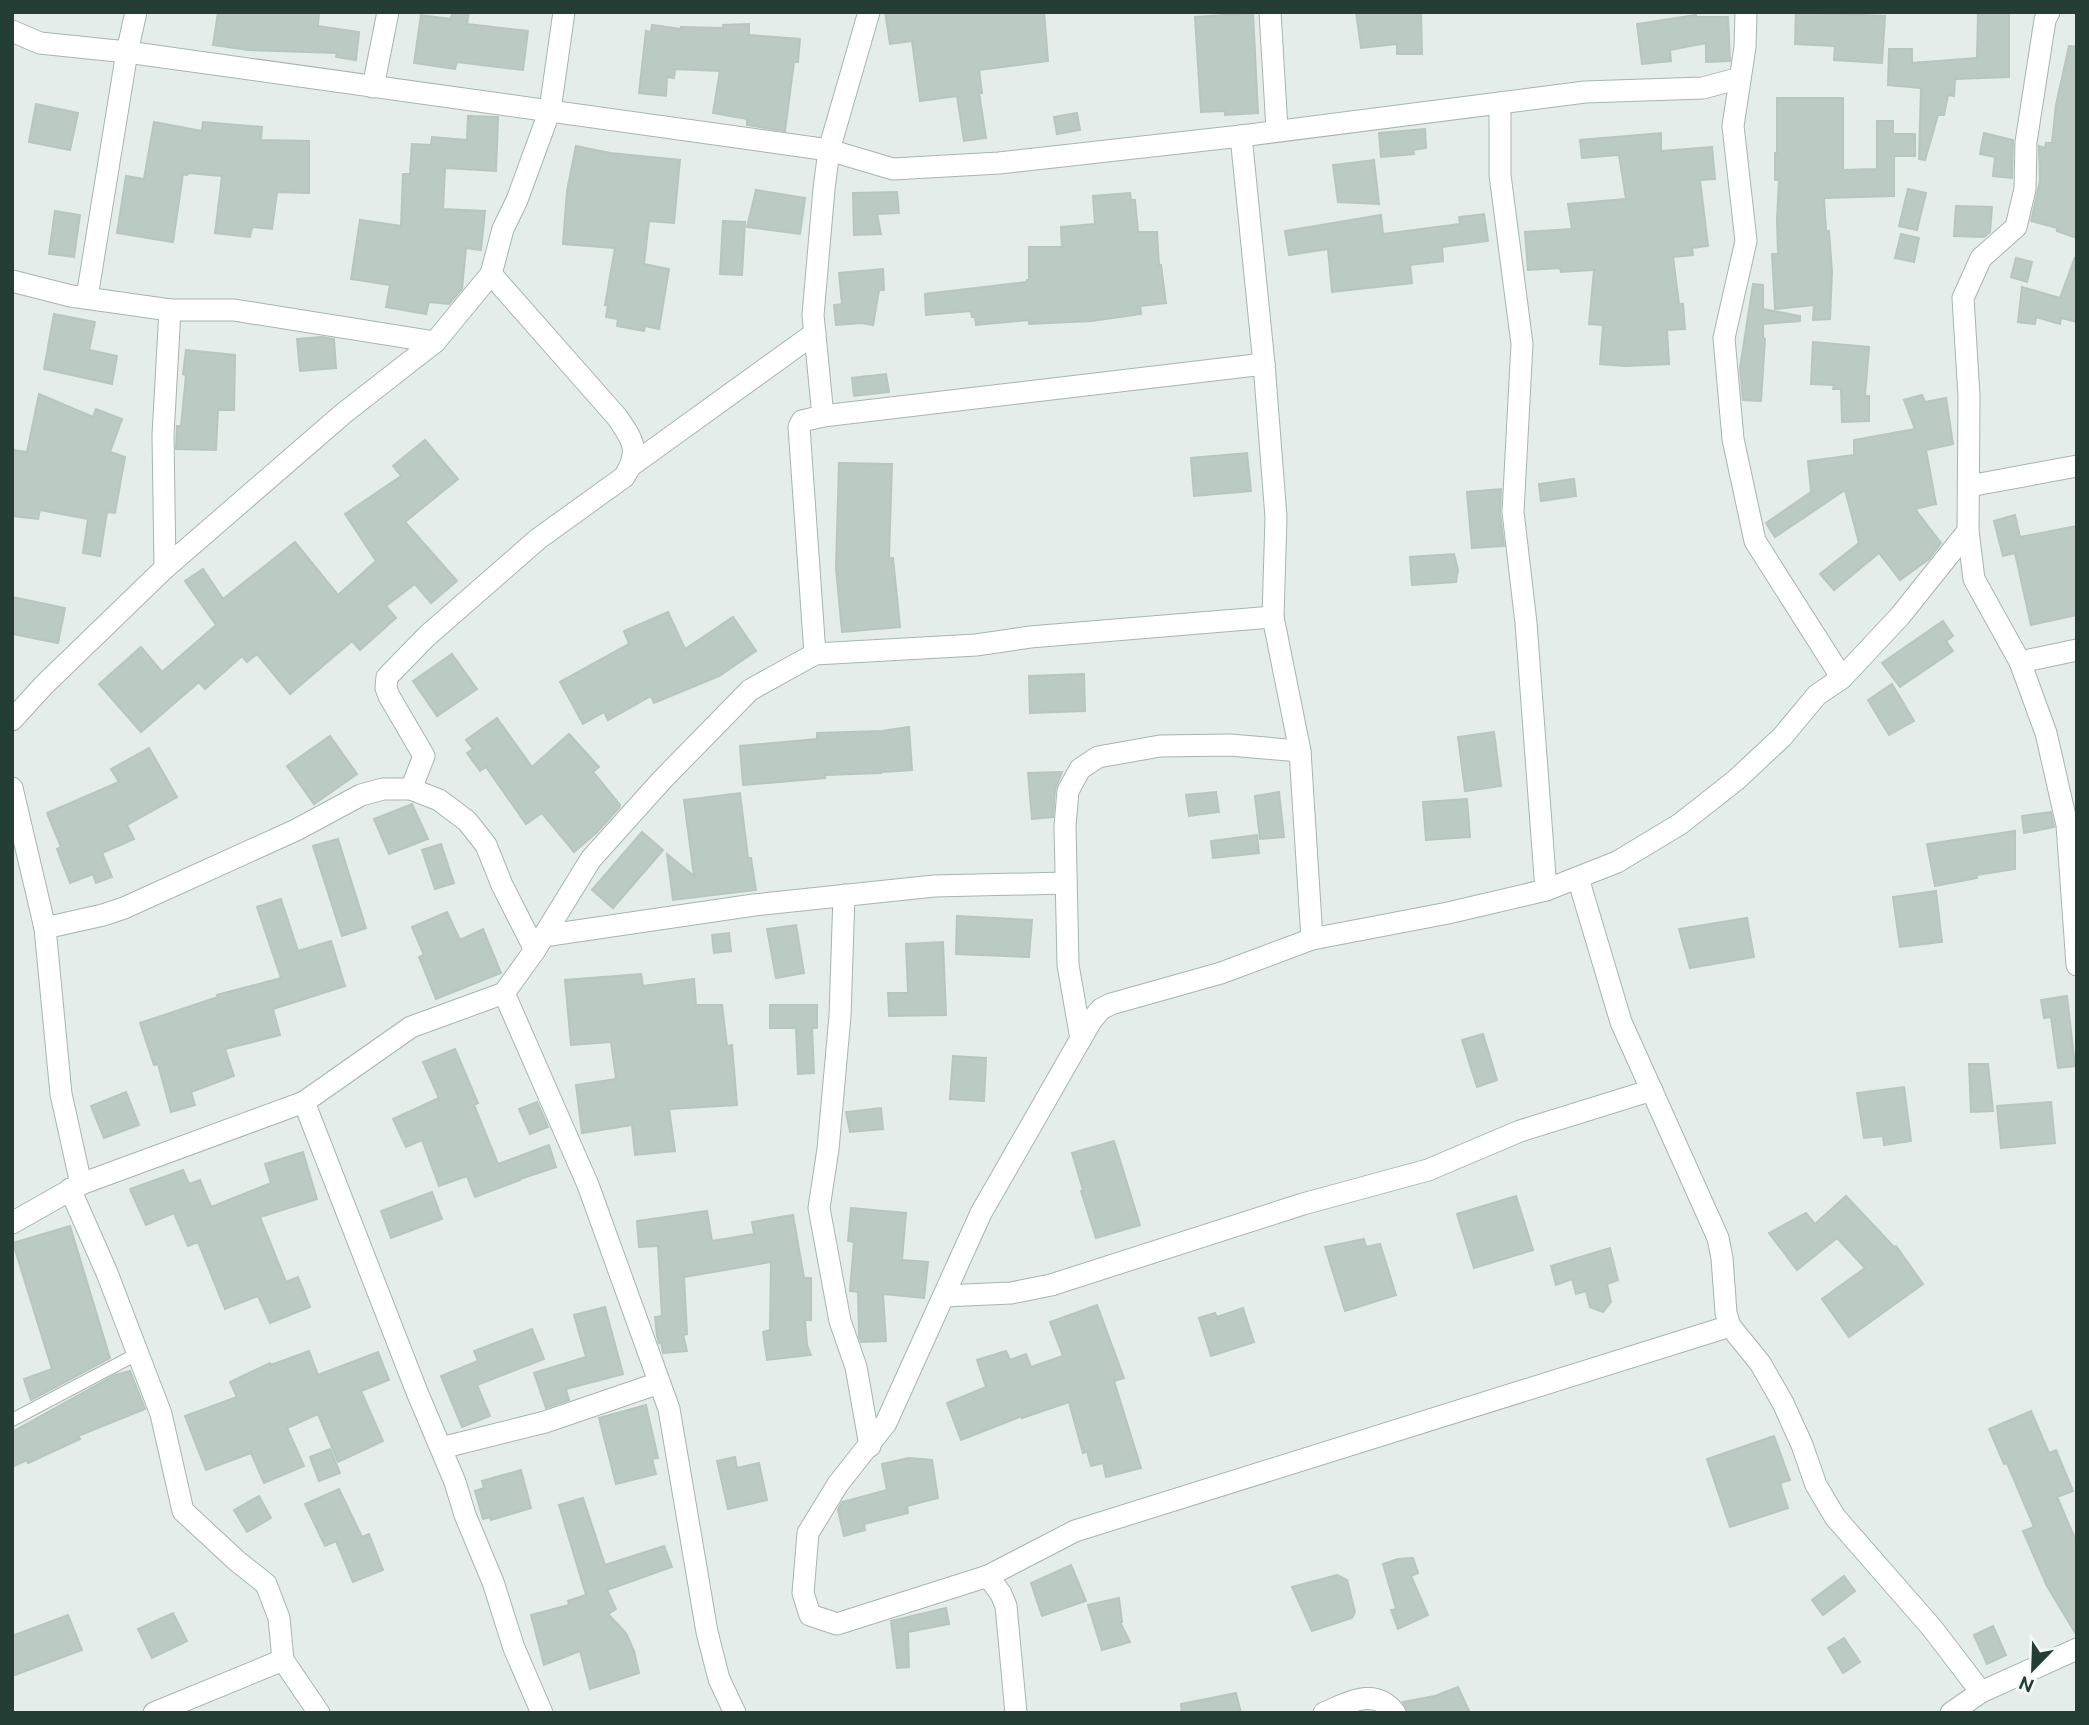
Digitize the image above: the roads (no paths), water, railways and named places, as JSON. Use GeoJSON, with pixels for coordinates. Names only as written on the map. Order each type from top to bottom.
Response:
{"type":"FeatureCollection","features":[{"type":"Feature","properties":{"kind":"street"},"geometry":{"type":"LineString","coordinates":[[88,297],[127,52],[136,12]]}},
{"type":"Feature","properties":{"kind":"street"},"geometry":{"type":"LineString","coordinates":[[373,87],[388,12]]}},
{"type":"Feature","properties":{"kind":"street"},"geometry":{"type":"LineString","coordinates":[[12,720],[44,685],[165,568],[344,412],[435,342],[491,274],[503,229],[517,200],[551,110],[564,12]]}},
{"type":"Feature","properties":{"kind":"street"},"geometry":{"type":"LineString","coordinates":[[823,416],[813,315],[829,150],[869,12]]}},
{"type":"Feature","properties":{"kind":"street"},"geometry":{"type":"LineString","coordinates":[[1270,12],[1278,129]]}},
{"type":"Feature","properties":{"kind":"street"},"geometry":{"type":"LineString","coordinates":[[1746,12],[1732,126],[1746,241],[1724,338],[1733,439],[1755,541],[1842,678]]}},
{"type":"Feature","properties":{"kind":"street"},"geometry":{"type":"LineString","coordinates":[[2049,12],[2045,20],[2029,116],[2025,189],[2016,227],[1982,258],[1963,298],[1969,396],[1968,531],[1974,579],[2020,663],[2046,733],[2067,825],[2077,965]]}},
{"type":"Feature","properties":{"kind":"street"},"geometry":{"type":"LineString","coordinates":[[12,31],[40,43],[127,52],[829,150],[893,169],[999,163],[1241,136],[1278,129],[1585,92],[1703,88],[1740,78]]}},
{"type":"Feature","properties":{"kind":"street"},"geometry":{"type":"LineString","coordinates":[[1500,103],[1500,175],[1522,344],[1513,512],[1525,623],[1546,890]]}},
{"type":"Feature","properties":{"kind":"street"},"geometry":{"type":"LineString","coordinates":[[1241,136],[1276,517],[1273,617],[1300,751],[1311,939]]}},
{"type":"Feature","properties":{"kind":"street"},"geometry":{"type":"LineString","coordinates":[[491,274],[617,417],[630,436],[635,450],[632,465]]}},
{"type":"Feature","properties":{"kind":"street"},"geometry":{"type":"LineString","coordinates":[[12,281],[71,296],[170,310],[233,310],[435,342]]}},
{"type":"Feature","properties":{"kind":"street"},"geometry":{"type":"LineString","coordinates":[[165,568],[163,435],[170,310]]}},
{"type":"Feature","properties":{"kind":"street"},"geometry":{"type":"LineString","coordinates":[[411,789],[424,756],[389,696],[386,688],[387,677],[427,636],[538,539],[624,477],[632,465],[815,332]]}},
{"type":"Feature","properties":{"kind":"street"},"geometry":{"type":"LineString","coordinates":[[815,654],[799,427],[805,419],[1264,364]]}},
{"type":"Feature","properties":{"kind":"street"},"geometry":{"type":"LineString","coordinates":[[1969,486],[2077,466]]}},
{"type":"Feature","properties":{"kind":"street"},"geometry":{"type":"LineString","coordinates":[[1730,1326],[1075,1531],[988,1576],[836,1624],[810,1615],[803,1593],[808,1533],[838,1484],[886,1423],[981,1213],[1096,1015],[1111,1004],[1221,973],[1311,939],[1448,913],[1546,890],[1617,862],[1680,824],[1736,780],[1782,737],[1817,695],[1842,678],[1900,616],[1968,531]]}},
{"type":"Feature","properties":{"kind":"street"},"geometry":{"type":"LineString","coordinates":[[12,1223],[76,1186],[304,1102],[411,1027],[504,993],[592,859],[662,780],[750,690],[815,654],[976,645],[1030,637],[1273,617]]}},
{"type":"Feature","properties":{"kind":"street"},"geometry":{"type":"LineString","coordinates":[[2020,663],[2077,650]]}},
{"type":"Feature","properties":{"kind":"street"},"geometry":{"type":"LineString","coordinates":[[1081,1039],[1068,965],[1065,825],[1068,791],[1080,769],[1098,757],[1160,746],[1230,745],[1300,751]]}},
{"type":"Feature","properties":{"kind":"street"},"geometry":{"type":"LineString","coordinates":[[12,788],[46,928],[61,1094],[76,1186],[161,1413],[183,1511],[266,1584],[279,1618],[283,1660],[319,1713]]}},
{"type":"Feature","properties":{"kind":"street"},"geometry":{"type":"LineString","coordinates":[[46,928],[124,908],[291,832],[361,795],[383,789],[411,789],[439,800],[467,821],[486,845],[502,885],[539,943]]}},
{"type":"Feature","properties":{"kind":"street"},"geometry":{"type":"LineString","coordinates":[[1578,878],[1613,999],[1718,1238],[1730,1326],[1760,1363],[1783,1403],[1802,1444],[1815,1485],[1835,1517],[1932,1628],[1981,1692]]}},
{"type":"Feature","properties":{"kind":"street"},"geometry":{"type":"LineString","coordinates":[[539,943],[754,905],[934,886],[1066,883]]}},
{"type":"Feature","properties":{"kind":"street"},"geometry":{"type":"LineString","coordinates":[[844,895],[841,1016],[828,1149],[819,1208],[840,1321],[856,1367],[870,1446]]}},
{"type":"Feature","properties":{"kind":"street"},"geometry":{"type":"LineString","coordinates":[[504,993],[588,1185],[669,1409],[707,1632],[719,1679],[735,1713]]}},
{"type":"Feature","properties":{"kind":"street"},"geometry":{"type":"LineString","coordinates":[[944,1296],[1011,1293],[1051,1285],[1303,1204],[1428,1170],[1520,1131],[1652,1090]]}},
{"type":"Feature","properties":{"kind":"street"},"geometry":{"type":"LineString","coordinates":[[304,1102],[493,1582],[513,1648],[541,1713]]}},
{"type":"Feature","properties":{"kind":"street"},"geometry":{"type":"LineString","coordinates":[[441,1448],[545,1422],[659,1383]]}},
{"type":"Feature","properties":{"kind":"street"},"geometry":{"type":"LineString","coordinates":[[988,1576],[1006,1606],[1016,1713]]}},
{"type":"Feature","properties":{"kind":"street"},"geometry":{"type":"LineString","coordinates":[[1951,1713],[1981,1692],[2077,1649]]}},
{"type":"Feature","properties":{"kind":"street"},"geometry":{"type":"LineString","coordinates":[[154,1713],[283,1660]]}},
{"type":"Feature","properties":{"kind":"street"},"geometry":{"type":"LineString","coordinates":[[1324,1713],[1358,1698],[1370,1698],[1383,1702],[1395,1713]]}},
{"type":"Feature","properties":{"kind":"lane"},"geometry":{"type":"LineString","coordinates":[[12,1420],[138,1354]]}}]}
